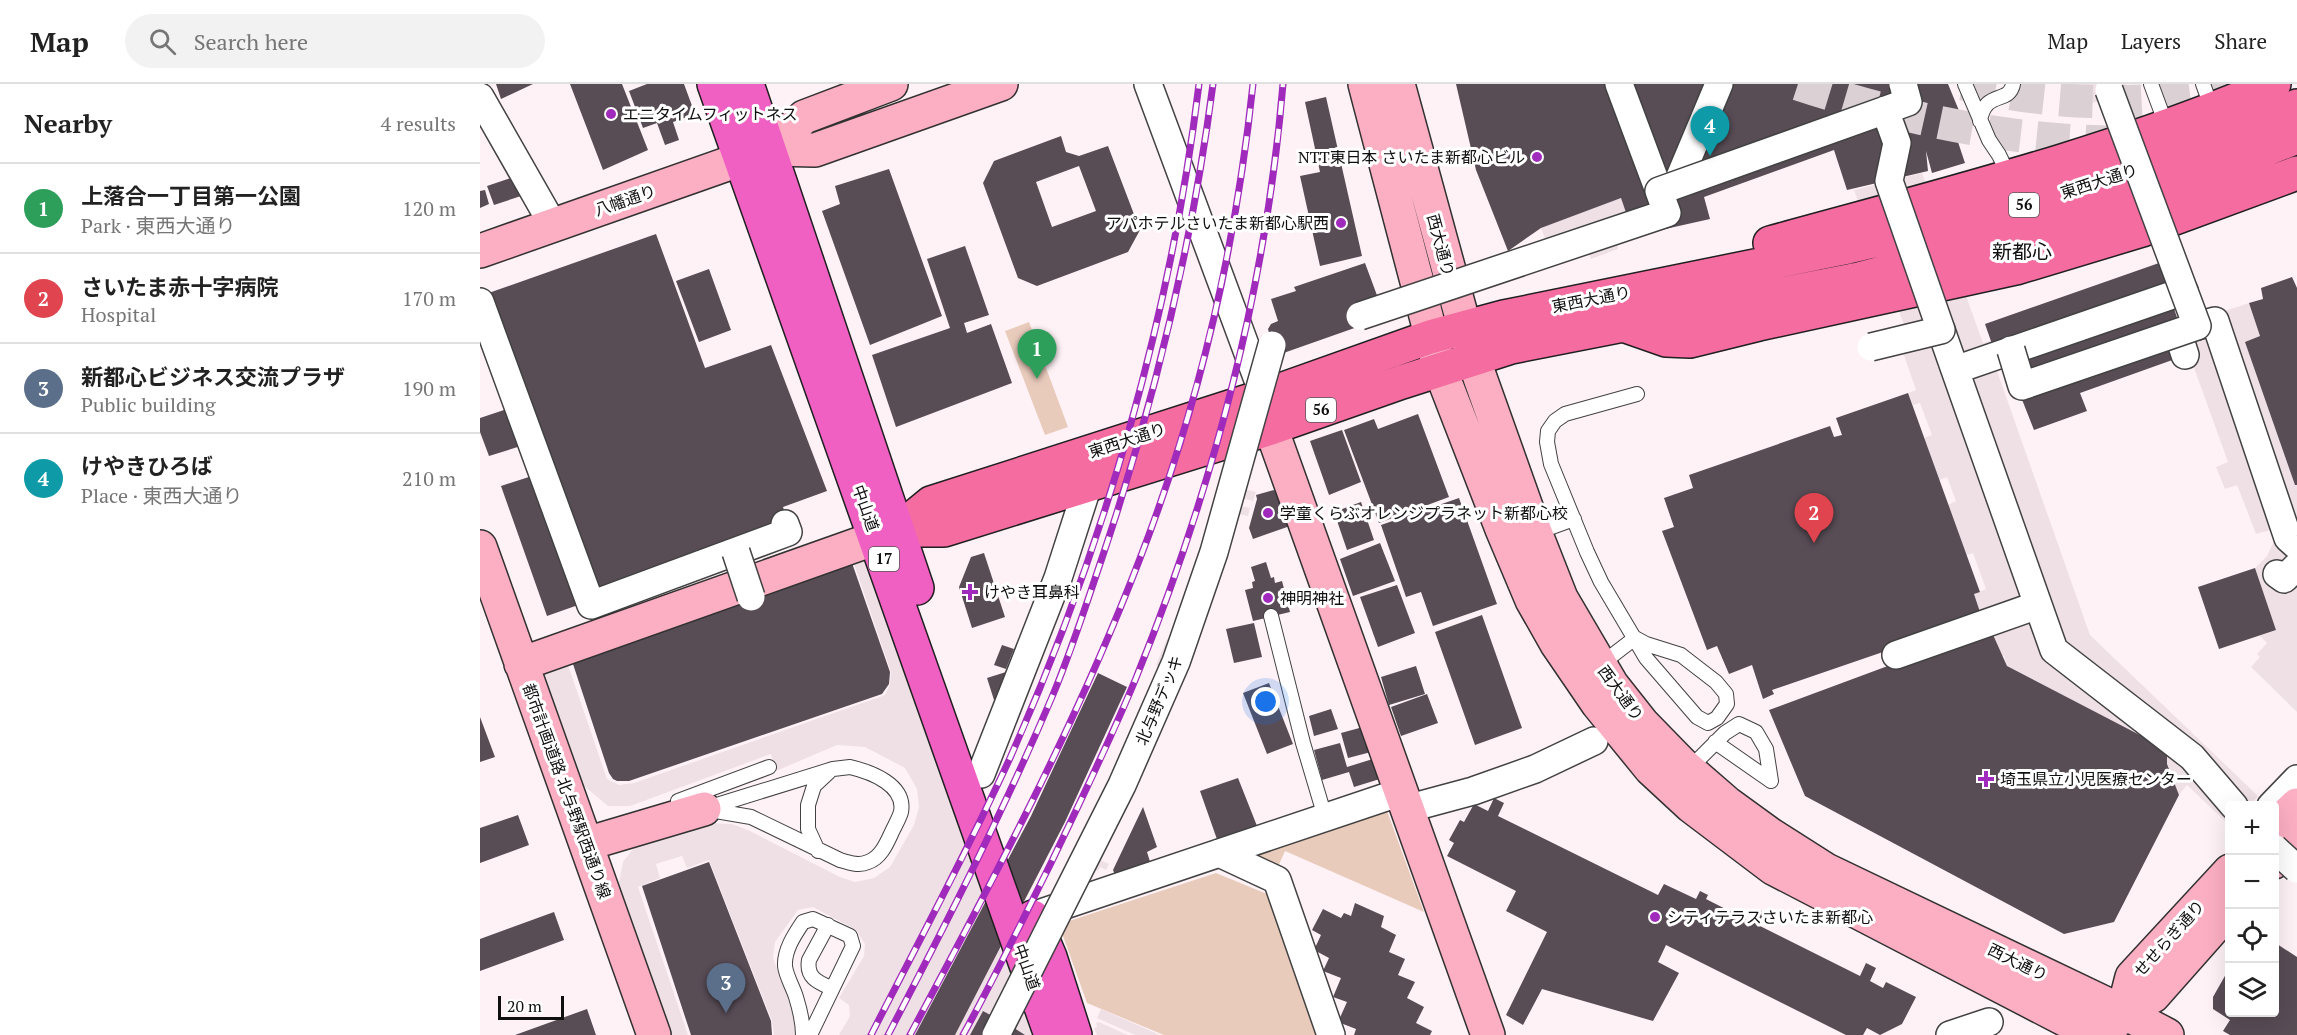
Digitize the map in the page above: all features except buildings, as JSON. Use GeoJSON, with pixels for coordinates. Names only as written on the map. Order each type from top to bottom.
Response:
{"type":"FeatureCollection","features":[{"type":"Feature","properties":{"kind":"highway","name":"中山道"},"geometry":{"type":"LineString","coordinates":[[714,84],[755,154],[1022,919],[1050,957],[1075,1035]]}},
{"type":"Feature","properties":{"kind":"highway","name":"中山道"},"geometry":{"type":"LineString","coordinates":[[747,84],[755,154]]}},
{"type":"Feature","properties":{"kind":"highway","name":"中山道"},"geometry":{"type":"LineString","coordinates":[[887,534],[948,683],[981,774],[1022,919],[1051,1035]]}},
{"type":"Feature","properties":{"kind":"main road"},"geometry":{"type":"LineString","coordinates":[[1644,289],[1728,255],[2111,147],[2167,127],[2207,96],[2274,84]]}},
{"type":"Feature","properties":{"kind":"main road","name":"東西大通り"},"geometry":{"type":"LineString","coordinates":[[887,534],[931,503],[1264,396],[1430,337],[1504,317],[1848,247],[2020,206],[2173,156],[2297,106]]}},
{"type":"Feature","properties":{"kind":"main road","name":"東西大通り"},"geometry":{"type":"LineString","coordinates":[[887,534],[944,530],[1271,428],[1440,369],[1511,347],[1859,279],[1986,245],[2182,183],[2297,137]]}},
{"type":"Feature","properties":{"kind":"main road"},"geometry":{"type":"LineString","coordinates":[[1625,325],[1666,340],[1690,341],[2016,268],[2131,233],[2297,173]]}},
{"type":"Feature","properties":{"kind":"street"},"geometry":{"type":"LineString","coordinates":[[755,154],[804,117],[891,84]]}},
{"type":"Feature","properties":{"kind":"street"},"geometry":{"type":"LineString","coordinates":[[755,154],[815,150],[1001,84]]}},
{"type":"Feature","properties":{"kind":"street"},"geometry":{"type":"LineString","coordinates":[[1148,84],[1264,396]]}},
{"type":"Feature","properties":{"kind":"street","name":"西大通り"},"geometry":{"type":"LineString","coordinates":[[1365,84],[1430,337],[1440,369],[1502,529],[1532,600],[1580,680],[1619,731],[1651,769],[1691,806],[1773,868],[2096,1035]]}},
{"type":"Feature","properties":{"kind":"street","name":"西大通り"},"geometry":{"type":"LineString","coordinates":[[1398,84],[1463,328],[1561,598],[1612,685],[1642,723],[1727,803],[1771,835],[1826,870],[2114,1023],[2167,1035]]}},
{"type":"Feature","properties":{"kind":"street"},"geometry":{"type":"LineString","coordinates":[[1619,84],[1668,187]]}},
{"type":"Feature","properties":{"kind":"street"},"geometry":{"type":"LineString","coordinates":[[1360,316],[1667,213],[1668,187],[1719,84]]}},
{"type":"Feature","properties":{"kind":"street"},"geometry":{"type":"LineString","coordinates":[[1668,187],[1908,102],[1903,84]]}},
{"type":"Feature","properties":{"kind":"street"},"geometry":{"type":"LineString","coordinates":[[2103,84],[2109,90],[2184,291],[2187,338]]}},
{"type":"Feature","properties":{"kind":"street"},"geometry":{"type":"LineString","coordinates":[[480,97],[553,225]]}},
{"type":"Feature","properties":{"kind":"street"},"geometry":{"type":"LineString","coordinates":[[1885,110],[1897,143],[1889,181],[2054,650],[2192,757],[2230,801]]}},
{"type":"Feature","properties":{"kind":"street","name":"八幡通り"},"geometry":{"type":"LineString","coordinates":[[480,251],[755,154]]}},
{"type":"Feature","properties":{"kind":"street"},"geometry":{"type":"LineString","coordinates":[[1955,370],[2184,291]]}},
{"type":"Feature","properties":{"kind":"street"},"geometry":{"type":"LineString","coordinates":[[480,302],[591,605],[788,532],[785,524]]}},
{"type":"Feature","properties":{"kind":"street"},"geometry":{"type":"LineString","coordinates":[[2011,350],[2020,392],[2187,338],[2215,321],[2288,538],[2297,546]]}},
{"type":"Feature","properties":{"kind":"street"},"geometry":{"type":"LineString","coordinates":[[1871,347],[1941,330]]}},
{"type":"Feature","properties":{"kind":"street","name":"北与野デッキ"},"geometry":{"type":"LineString","coordinates":[[996,1035],[1122,785],[1173,671],[1214,552],[1272,345]]}},
{"type":"Feature","properties":{"kind":"street"},"geometry":{"type":"LineString","coordinates":[[1271,428],[1411,798],[1488,1035]]}},
{"type":"Feature","properties":{"kind":"street"},"geometry":{"type":"LineString","coordinates":[[981,774],[1058,578],[1088,485]]}},
{"type":"Feature","properties":{"kind":"street"},"geometry":{"type":"LineString","coordinates":[[521,664],[887,534]]}},
{"type":"Feature","properties":{"kind":"street","name":"都市計画道路 北与野駅西通り線"},"geometry":{"type":"LineString","coordinates":[[480,547],[654,1035]]}},
{"type":"Feature","properties":{"kind":"street"},"geometry":{"type":"LineString","coordinates":[[736,552],[751,597]]}},
{"type":"Feature","properties":{"kind":"street"},"geometry":{"type":"LineString","coordinates":[[1896,655],[2038,605]]}},
{"type":"Feature","properties":{"kind":"street"},"geometry":{"type":"LineString","coordinates":[[1022,919],[1325,818],[1411,798],[1473,790],[1535,770],[1594,741]]}},
{"type":"Feature","properties":{"kind":"street"},"geometry":{"type":"LineString","coordinates":[[2276,801],[2297,779]]}},
{"type":"Feature","properties":{"kind":"street"},"geometry":{"type":"LineString","coordinates":[[2279,822],[2297,805]]}},
{"type":"Feature","properties":{"kind":"street"},"geometry":{"type":"LineString","coordinates":[[586,844],[704,809]]}},
{"type":"Feature","properties":{"kind":"street"},"geometry":{"type":"LineString","coordinates":[[2279,857],[2297,839]]}},
{"type":"Feature","properties":{"kind":"street"},"geometry":{"type":"LineString","coordinates":[[1219,853],[1276,879],[1331,1035]]}},
{"type":"Feature","properties":{"kind":"street"},"geometry":{"type":"LineString","coordinates":[[2279,853],[2297,869]]}},
{"type":"Feature","properties":{"kind":"street","name":"せせらぎ通り"},"geometry":{"type":"LineString","coordinates":[[2114,1023],[2132,977],[2225,876]]}},
{"type":"Feature","properties":{"kind":"street","name":"せせらぎ通り"},"geometry":{"type":"LineString","coordinates":[[2114,1023],[2153,996],[2225,914]]}},
{"type":"Feature","properties":{"kind":"street"},"geometry":{"type":"LineString","coordinates":[[1950,1035],[1989,1022]]}},
{"type":"Feature","properties":{"kind":"lane"},"geometry":{"type":"LineString","coordinates":[[1965,84],[1980,121],[2009,176]]}},
{"type":"Feature","properties":{"kind":"lane"},"geometry":{"type":"LineString","coordinates":[[1980,121],[1981,111],[1987,102],[2006,95],[2012,90],[2013,84]]}},
{"type":"Feature","properties":{"kind":"lane"},"geometry":{"type":"LineString","coordinates":[[2151,84],[2167,127]]}},
{"type":"Feature","properties":{"kind":"lane"},"geometry":{"type":"LineString","coordinates":[[1635,638],[1646,644],[1681,655],[1716,682],[1726,694],[1727,704],[1717,718],[1708,723],[1697,717],[1646,658],[1601,582],[1551,464],[1547,442],[1548,431],[1555,421],[1565,414],[1637,394]]}},
{"type":"Feature","properties":{"kind":"lane"},"geometry":{"type":"LineString","coordinates":[[1552,527],[1574,519]]}},
{"type":"Feature","properties":{"kind":"lane"},"geometry":{"type":"LineString","coordinates":[[1271,616],[1325,818]]}},
{"type":"Feature","properties":{"kind":"lane"},"geometry":{"type":"LineString","coordinates":[[1600,664],[1635,638]]}},
{"type":"Feature","properties":{"kind":"lane"},"geometry":{"type":"LineString","coordinates":[[1689,769],[1715,742]]}},
{"type":"Feature","properties":{"kind":"lane"},"geometry":{"type":"LineString","coordinates":[[619,833],[677,801],[769,767]]}},
{"type":"Feature","properties":{"kind":"lane"},"geometry":{"type":"LineString","coordinates":[[850,767],[865,770],[884,779],[900,800],[901,812],[881,852],[866,863],[853,864],[818,851],[751,817],[704,809],[833,769],[850,767]]}},
{"type":"Feature","properties":{"kind":"lane"},"geometry":{"type":"LineString","coordinates":[[818,851],[808,829],[808,805],[814,786],[833,769]]}},
{"type":"Feature","properties":{"kind":"lane"},"geometry":{"type":"LineString","coordinates":[[803,1035],[803,1021],[785,966],[786,953],[803,922],[813,919],[850,936],[852,946],[810,1035]]}},
{"type":"Feature","properties":{"kind":"lane"},"geometry":{"type":"LineString","coordinates":[[828,925],[808,965],[809,973],[815,980],[831,988]]}},
{"type":"Feature","properties":{"kind":"shaded area"},"geometry":{"type":"Polygon","coordinates":[[[2073,84],[2126,84],[2206,317],[2249,303],[2260,336],[2246,342],[2297,486],[2297,712],[2251,667],[2260,657],[2257,654],[2267,643],[2260,636],[2276,630],[2255,568],[2267,556],[2274,541],[2271,530],[2256,534],[2237,485],[2225,489],[2216,467],[2228,462],[2189,354],[2080,393],[2073,377],[2014,399],[2003,366],[1996,368],[2090,635],[2258,796],[2254,801],[2225,801],[2225,821],[2187,785],[2179,795],[2167,764],[2167,753],[2159,749],[2158,745],[2007,666],[2004,656],[2001,656],[1982,618],[1974,594],[1986,589],[1973,553],[1966,555],[1948,505],[1956,501],[1947,477],[1939,480],[1924,438],[1932,435],[1920,403],[1913,405],[1908,393],[1916,390],[1897,335],[1907,333],[1854,190],[1922,173],[1983,343],[2164,281],[2100,101],[2081,106],[2073,84]]]}},
{"type":"Feature","properties":{"kind":"shaded area"},"geometry":{"type":"Polygon","coordinates":[[[1621,198],[1634,236],[1617,242],[1618,249],[1591,259],[1588,251],[1546,241],[1541,228],[1621,198]]]}},
{"type":"Feature","properties":{"kind":"shaded area"},"geometry":{"type":"Polygon","coordinates":[[[1029,322],[1068,427],[1045,435],[1005,331],[1029,322]]]}},
{"type":"Feature","properties":{"kind":"shaded area"},"geometry":{"type":"Polygon","coordinates":[[[1261,335],[1269,337],[1245,489],[1256,492],[1253,501],[1242,498],[1241,506],[1250,508],[1248,516],[1238,514],[1098,859],[1109,864],[1106,870],[1100,867],[1098,871],[1093,869],[1027,993],[1042,1035],[1024,1035],[983,1011],[970,1035],[839,1035],[850,1016],[849,1005],[839,998],[864,956],[865,944],[856,930],[813,907],[798,910],[775,942],[773,958],[794,1014],[796,1028],[795,1035],[774,1035],[772,1021],[709,860],[687,868],[682,856],[656,864],[660,878],[638,887],[688,1035],[670,1035],[620,891],[619,882],[623,862],[636,845],[705,823],[732,824],[840,877],[855,882],[874,878],[890,867],[914,825],[919,807],[917,789],[905,768],[865,747],[837,745],[776,771],[771,754],[630,806],[608,806],[583,785],[544,680],[544,672],[566,659],[607,779],[619,785],[634,783],[885,695],[890,684],[891,672],[852,558],[866,557],[1017,962],[1116,770],[1160,669],[1156,665],[1167,639],[1172,638],[1189,593],[1261,335]]]}},
{"type":"Feature","properties":{"kind":"shaded area"},"geometry":{"type":"Polygon","coordinates":[[[1384,809],[1387,811],[1424,912],[1285,851],[1277,869],[1247,856],[1384,809]]]}},
{"type":"Feature","properties":{"kind":"shaded area"},"geometry":{"type":"Polygon","coordinates":[[[1216,873],[1272,896],[1325,1035],[1164,1035],[1087,1003],[1062,933],[1069,921],[1216,873]]]}},
{"type":"Feature","properties":{"kind":"shaded area"},"geometry":{"type":"Polygon","coordinates":[[[1101,1009],[1160,1035],[1135,1035],[1097,1018],[1101,1009]]]}},
{"type":"Feature","properties":{"kind":"shaded area"},"geometry":{"type":"Polygon","coordinates":[[[1099,1022],[1128,1035],[1097,1035],[1094,1028],[1099,1022]]]}},
{"type":"Feature","properties":{"kind":"tunnel"},"geometry":{"type":"LineString","coordinates":[[1798,84],[1876,107],[1954,125],[2034,137],[2114,142]]}},
{"type":"Feature","properties":{"kind":"tunnel"},"geometry":{"type":"LineString","coordinates":[[1963,84],[2034,97],[2103,102],[2172,99],[2243,88]]}},
{"type":"Feature","properties":{"kind":"railway"},"geometry":{"type":"LineString","coordinates":[[871,1035],[994,793],[1044,677],[1076,595],[1130,428],[1152,343],[1187,171],[1199,84]]}},
{"type":"Feature","properties":{"kind":"railway"},"geometry":{"type":"LineString","coordinates":[[888,1035],[1014,783],[1059,680],[1084,611],[1121,500],[1169,324],[1194,204],[1213,84]]}},
{"type":"Feature","properties":{"kind":"railway"},"geometry":{"type":"LineString","coordinates":[[910,1035],[1061,742],[1114,622],[1160,504],[1197,386],[1212,326],[1236,206],[1253,84]]}},
{"type":"Feature","properties":{"kind":"railway"},"geometry":{"type":"LineString","coordinates":[[963,1035],[1051,863],[1116,725],[1164,606],[1189,534],[1212,461],[1249,312],[1264,237],[1283,84]]}},
{"type":"Feature","properties":{"kind":"place","name":"エニタイムフィットネス"},"geometry":{"type":"Point","coordinates":[611,114]}},
{"type":"Feature","properties":{"kind":"place","name":"けやきひろば"},"geometry":{"type":"Point","coordinates":[1710,156]}},
{"type":"Feature","properties":{"kind":"place","name":"NTT東日本 さいたま新都心ビル"},"geometry":{"type":"Point","coordinates":[1537,157]}},
{"type":"Feature","properties":{"kind":"place","name":"アパホテルさいたま新都心駅西"},"geometry":{"type":"Point","coordinates":[1341,223]}},
{"type":"Feature","properties":{"kind":"place","name":"上落合一丁目第一公園"},"geometry":{"type":"Point","coordinates":[1037,379]}},
{"type":"Feature","properties":{"kind":"place","name":"学童くらぶオレンジプラネット新都心校"},"geometry":{"type":"Point","coordinates":[1268,513]}},
{"type":"Feature","properties":{"kind":"place","name":"さいたま赤十字病院"},"geometry":{"type":"Point","coordinates":[1814,543]}},
{"type":"Feature","properties":{"kind":"place","name":"けやき耳鼻科"},"geometry":{"type":"Point","coordinates":[970,592]}},
{"type":"Feature","properties":{"kind":"place","name":"神明神社"},"geometry":{"type":"Point","coordinates":[1268,598]}},
{"type":"Feature","properties":{"kind":"place","name":"埼玉県立小児医療センター"},"geometry":{"type":"Point","coordinates":[1986,779]}},
{"type":"Feature","properties":{"kind":"place","name":"シティテラスさいたま新都心"},"geometry":{"type":"Point","coordinates":[1655,917]}},
{"type":"Feature","properties":{"kind":"place","name":"新都心ビジネス交流プラザ"},"geometry":{"type":"Point","coordinates":[726,1013]}},
{"type":"Feature","properties":{"kind":"district","name":"新都心"},"geometry":{"type":"Point","coordinates":[2022,252]}}]}
